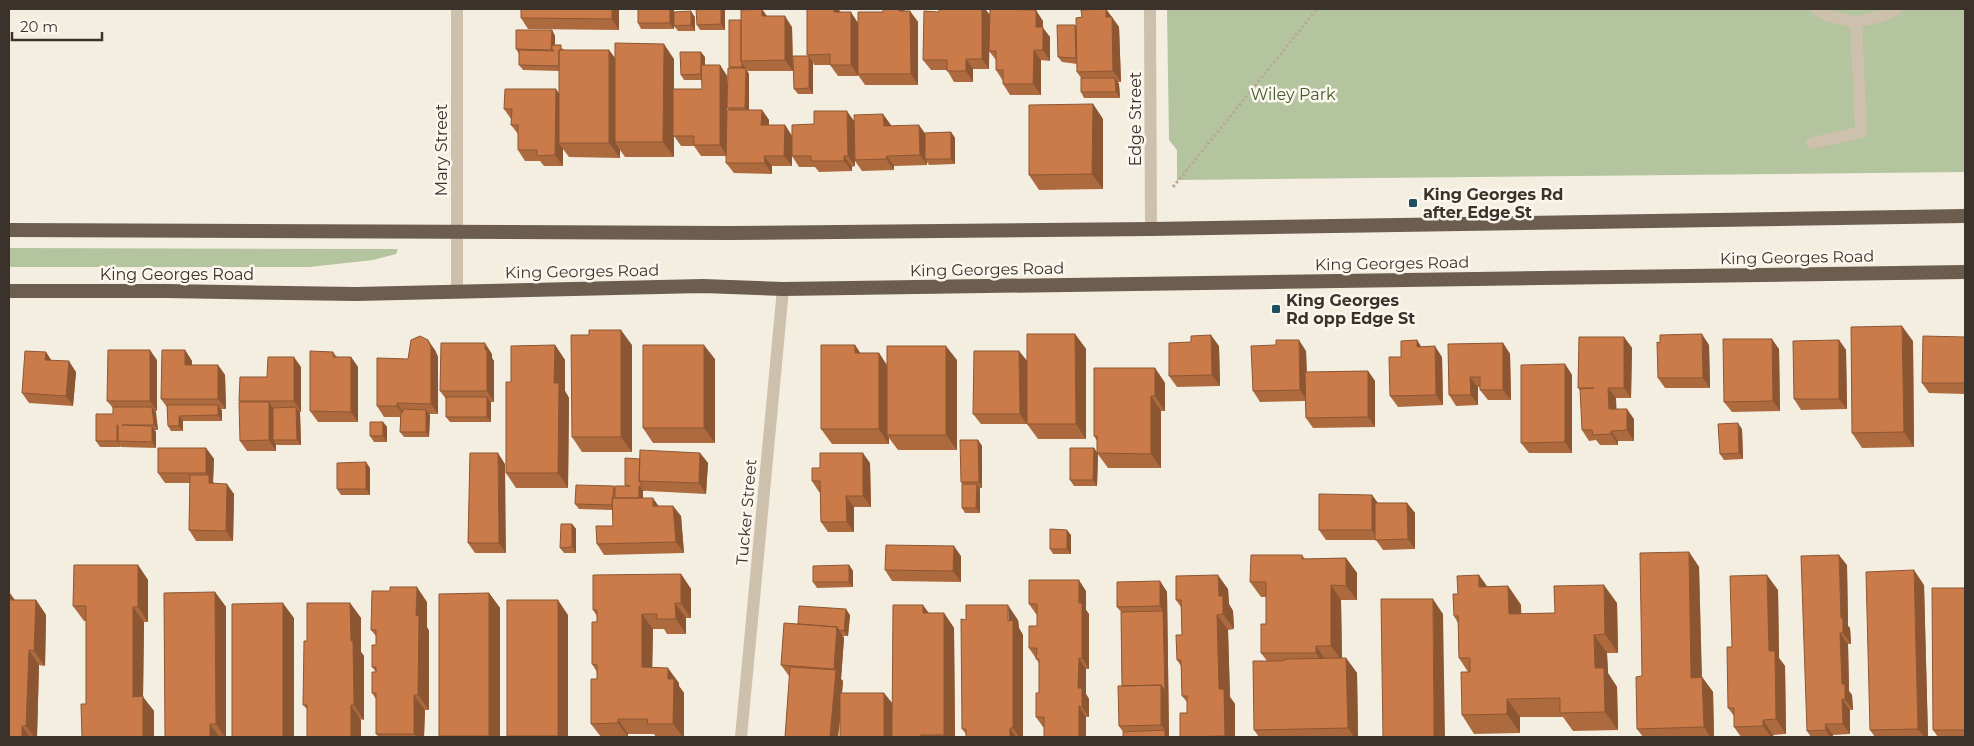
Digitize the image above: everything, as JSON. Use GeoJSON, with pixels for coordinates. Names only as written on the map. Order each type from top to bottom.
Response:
{"type":"FeatureCollection","features":[{"type":"Feature","properties":{"kind":"highway"},"geometry":{"type":"LineString","coordinates":[[9,230],[727,233],[1151,229],[1965,216]]}},
{"type":"Feature","properties":{"kind":"highway","name":"King Georges Road"},"geometry":{"type":"LineString","coordinates":[[9,291],[356,294],[703,286],[783,289],[1965,272]]}},
{"type":"Feature","properties":{"kind":"street","name":"Mary Street"},"geometry":{"type":"LineString","coordinates":[[457,9],[457,291]]}},
{"type":"Feature","properties":{"kind":"street","name":"Edge Street"},"geometry":{"type":"LineString","coordinates":[[1150,9],[1151,229]]}},
{"type":"Feature","properties":{"kind":"street"},"geometry":{"type":"LineString","coordinates":[[1816,9],[1829,16],[1856,22],[1882,16],[1896,9]]}},
{"type":"Feature","properties":{"kind":"street"},"geometry":{"type":"LineString","coordinates":[[1812,143],[1861,132],[1856,22]]}},
{"type":"Feature","properties":{"kind":"street","name":"Tucker Street"},"geometry":{"type":"LineString","coordinates":[[741,737],[783,289]]}},
{"type":"Feature","properties":{"kind":"path"},"geometry":{"type":"LineString","coordinates":[[1168,194],[1317,9]]}},
{"type":"Feature","properties":{"kind":"green space","name":"Wiley Park"},"geometry":{"type":"Polygon","coordinates":[[[1167,9],[1965,9],[1965,172],[1177,180],[1177,150],[1169,140],[1167,9]]]}},
{"type":"Feature","properties":{"kind":"green space"},"geometry":{"type":"Polygon","coordinates":[[[9,248],[398,249],[396,254],[373,260],[309,267],[9,267],[9,248]]]}},
{"type":"Feature","properties":{"kind":"building"},"geometry":{"type":"Polygon","coordinates":[[[521,9],[612,9],[612,19],[521,18],[521,9]]]}},
{"type":"Feature","properties":{"kind":"building"},"geometry":{"type":"Polygon","coordinates":[[[638,9],[670,9],[670,23],[638,23],[638,9]]]}},
{"type":"Feature","properties":{"kind":"building"},"geometry":{"type":"Polygon","coordinates":[[[696,9],[721,9],[721,24],[697,25],[696,9]]]}},
{"type":"Feature","properties":{"kind":"building"},"geometry":{"type":"Polygon","coordinates":[[[762,9],[762,16],[785,16],[785,60],[741,61],[741,10],[762,9]]]}},
{"type":"Feature","properties":{"kind":"building"},"geometry":{"type":"Polygon","coordinates":[[[807,9],[834,9],[834,12],[851,12],[851,65],[830,65],[830,54],[807,55],[807,9]]]}},
{"type":"Feature","properties":{"kind":"building"},"geometry":{"type":"Polygon","coordinates":[[[883,9],[910,11],[911,74],[858,74],[858,12],[883,12],[883,9]]]}},
{"type":"Feature","properties":{"kind":"building"},"geometry":{"type":"Polygon","coordinates":[[[939,9],[982,9],[982,59],[966,59],[966,71],[947,71],[947,60],[923,60],[924,11],[939,12],[939,9]]]}},
{"type":"Feature","properties":{"kind":"building"},"geometry":{"type":"Polygon","coordinates":[[[990,9],[1036,10],[1036,27],[1043,27],[1043,50],[1034,50],[1033,84],[1003,84],[1003,70],[996,70],[996,51],[989,51],[990,9]]]}},
{"type":"Feature","properties":{"kind":"building"},"geometry":{"type":"Polygon","coordinates":[[[1106,9],[1106,17],[1112,17],[1113,71],[1077,72],[1076,18],[1082,17],[1081,10],[1106,9]]]}},
{"type":"Feature","properties":{"kind":"building"},"geometry":{"type":"Polygon","coordinates":[[[691,11],[691,25],[674,26],[674,12],[691,11]]]}},
{"type":"Feature","properties":{"kind":"building"},"geometry":{"type":"Polygon","coordinates":[[[729,20],[741,20],[742,67],[729,67],[729,20]]]}},
{"type":"Feature","properties":{"kind":"building"},"geometry":{"type":"Polygon","coordinates":[[[1057,25],[1075,25],[1076,58],[1058,57],[1057,25]]]}},
{"type":"Feature","properties":{"kind":"building"},"geometry":{"type":"Polygon","coordinates":[[[516,30],[552,30],[551,50],[516,49],[516,30]]]}},
{"type":"Feature","properties":{"kind":"building"},"geometry":{"type":"Polygon","coordinates":[[[615,43],[664,44],[663,142],[615,142],[615,43]]]}},
{"type":"Feature","properties":{"kind":"building"},"geometry":{"type":"Polygon","coordinates":[[[552,45],[561,45],[561,50],[559,50],[559,66],[519,65],[519,50],[554,51],[552,50],[552,45]]]}},
{"type":"Feature","properties":{"kind":"building"},"geometry":{"type":"Polygon","coordinates":[[[559,50],[609,50],[609,143],[559,143],[559,50]]]}},
{"type":"Feature","properties":{"kind":"building"},"geometry":{"type":"Polygon","coordinates":[[[680,52],[701,52],[701,74],[681,75],[680,52]]]}},
{"type":"Feature","properties":{"kind":"building"},"geometry":{"type":"Polygon","coordinates":[[[793,56],[809,57],[809,88],[794,89],[793,56]]]}},
{"type":"Feature","properties":{"kind":"building"},"geometry":{"type":"Polygon","coordinates":[[[701,65],[720,65],[720,145],[694,145],[694,136],[673,136],[673,89],[702,89],[701,65]]]}},
{"type":"Feature","properties":{"kind":"building"},"geometry":{"type":"Polygon","coordinates":[[[728,68],[746,68],[745,108],[727,108],[728,68]]]}},
{"type":"Feature","properties":{"kind":"building"},"geometry":{"type":"Polygon","coordinates":[[[1081,78],[1115,78],[1116,92],[1081,92],[1081,78]]]}},
{"type":"Feature","properties":{"kind":"building"},"geometry":{"type":"Polygon","coordinates":[[[505,89],[556,89],[555,155],[537,156],[537,150],[518,150],[518,125],[511,125],[512,109],[504,109],[505,89]]]}},
{"type":"Feature","properties":{"kind":"building"},"geometry":{"type":"Polygon","coordinates":[[[1093,104],[1092,174],[1029,175],[1029,105],[1093,104]]]}},
{"type":"Feature","properties":{"kind":"building"},"geometry":{"type":"Polygon","coordinates":[[[727,110],[762,110],[761,125],[785,125],[784,156],[764,156],[765,163],[726,163],[727,110]]]}},
{"type":"Feature","properties":{"kind":"building"},"geometry":{"type":"Polygon","coordinates":[[[814,111],[847,111],[848,156],[844,156],[844,161],[811,161],[811,156],[792,156],[792,125],[814,124],[814,111]]]}},
{"type":"Feature","properties":{"kind":"building"},"geometry":{"type":"Polygon","coordinates":[[[883,114],[884,126],[919,125],[920,155],[887,156],[886,159],[855,160],[854,115],[883,114]]]}},
{"type":"Feature","properties":{"kind":"building"},"geometry":{"type":"Polygon","coordinates":[[[951,132],[951,159],[925,159],[925,133],[951,132]]]}},
{"type":"Feature","properties":{"kind":"building"},"geometry":{"type":"Polygon","coordinates":[[[1902,326],[1904,432],[1852,433],[1851,327],[1902,326]]]}},
{"type":"Feature","properties":{"kind":"building"},"geometry":{"type":"Polygon","coordinates":[[[589,330],[621,330],[621,437],[572,437],[571,335],[589,335],[589,330]]]}},
{"type":"Feature","properties":{"kind":"building"},"geometry":{"type":"Polygon","coordinates":[[[1027,334],[1075,334],[1076,424],[1027,424],[1027,334]]]}},
{"type":"Feature","properties":{"kind":"building"},"geometry":{"type":"Polygon","coordinates":[[[1702,334],[1703,378],[1658,378],[1657,342],[1660,343],[1660,335],[1702,334]]]}},
{"type":"Feature","properties":{"kind":"building"},"geometry":{"type":"Polygon","coordinates":[[[1211,335],[1212,375],[1169,376],[1169,343],[1191,342],[1191,336],[1211,335]]]}},
{"type":"Feature","properties":{"kind":"building"},"geometry":{"type":"Polygon","coordinates":[[[420,336],[428,340],[431,347],[431,404],[397,403],[397,406],[377,406],[377,358],[408,359],[411,340],[420,336]]]}},
{"type":"Feature","properties":{"kind":"building"},"geometry":{"type":"Polygon","coordinates":[[[1923,336],[1965,337],[1965,383],[1922,383],[1923,336]]]}},
{"type":"Feature","properties":{"kind":"building"},"geometry":{"type":"Polygon","coordinates":[[[1579,337],[1624,337],[1624,388],[1608,388],[1609,409],[1627,409],[1627,430],[1611,431],[1611,434],[1593,435],[1592,430],[1582,430],[1580,389],[1594,388],[1578,388],[1579,337]]]}},
{"type":"Feature","properties":{"kind":"building"},"geometry":{"type":"Polygon","coordinates":[[[1723,339],[1772,339],[1773,401],[1724,402],[1723,339]]]}},
{"type":"Feature","properties":{"kind":"building"},"geometry":{"type":"Polygon","coordinates":[[[1276,340],[1299,340],[1300,390],[1253,391],[1251,346],[1276,345],[1276,340]]]}},
{"type":"Feature","properties":{"kind":"building"},"geometry":{"type":"Polygon","coordinates":[[[1417,340],[1417,347],[1435,346],[1436,395],[1390,396],[1389,357],[1401,357],[1401,341],[1417,340]]]}},
{"type":"Feature","properties":{"kind":"building"},"geometry":{"type":"Polygon","coordinates":[[[1839,340],[1839,399],[1794,399],[1793,341],[1839,340]]]}},
{"type":"Feature","properties":{"kind":"building"},"geometry":{"type":"Polygon","coordinates":[[[441,343],[485,343],[485,350],[487,350],[487,391],[440,391],[441,343]]]}},
{"type":"Feature","properties":{"kind":"building"},"geometry":{"type":"Polygon","coordinates":[[[1503,343],[1503,390],[1480,390],[1480,377],[1470,377],[1471,395],[1449,395],[1448,344],[1503,343]]]}},
{"type":"Feature","properties":{"kind":"building"},"geometry":{"type":"Polygon","coordinates":[[[555,345],[554,383],[559,383],[558,473],[506,473],[506,382],[511,382],[511,346],[555,345]]]}},
{"type":"Feature","properties":{"kind":"building"},"geometry":{"type":"Polygon","coordinates":[[[643,345],[704,345],[704,428],[643,428],[643,345]]]}},
{"type":"Feature","properties":{"kind":"building"},"geometry":{"type":"Polygon","coordinates":[[[821,345],[855,345],[855,353],[879,353],[879,429],[821,429],[821,345]]]}},
{"type":"Feature","properties":{"kind":"building"},"geometry":{"type":"Polygon","coordinates":[[[887,346],[946,346],[946,435],[887,435],[887,346]]]}},
{"type":"Feature","properties":{"kind":"building"},"geometry":{"type":"Polygon","coordinates":[[[108,350],[150,350],[150,401],[107,401],[108,350]]]}},
{"type":"Feature","properties":{"kind":"building"},"geometry":{"type":"Polygon","coordinates":[[[162,350],[185,350],[185,365],[218,365],[218,399],[161,399],[162,350]]]}},
{"type":"Feature","properties":{"kind":"building"},"geometry":{"type":"Polygon","coordinates":[[[25,351],[46,352],[45,360],[69,361],[66,396],[22,393],[25,351]]]}},
{"type":"Feature","properties":{"kind":"building"},"geometry":{"type":"Polygon","coordinates":[[[310,351],[333,352],[333,357],[351,357],[351,412],[310,411],[310,351]]]}},
{"type":"Feature","properties":{"kind":"building"},"geometry":{"type":"Polygon","coordinates":[[[974,351],[1019,351],[1020,414],[973,414],[974,351]]]}},
{"type":"Feature","properties":{"kind":"building"},"geometry":{"type":"Polygon","coordinates":[[[268,357],[294,357],[294,401],[239,401],[240,377],[267,377],[268,357]]]}},
{"type":"Feature","properties":{"kind":"building"},"geometry":{"type":"Polygon","coordinates":[[[1565,364],[1565,442],[1521,443],[1521,365],[1565,364]]]}},
{"type":"Feature","properties":{"kind":"building"},"geometry":{"type":"Polygon","coordinates":[[[1094,368],[1155,368],[1155,396],[1151,396],[1151,454],[1097,453],[1097,436],[1094,436],[1094,368]]]}},
{"type":"Feature","properties":{"kind":"building"},"geometry":{"type":"Polygon","coordinates":[[[1368,371],[1368,417],[1306,418],[1305,372],[1368,371]]]}},
{"type":"Feature","properties":{"kind":"building"},"geometry":{"type":"Polygon","coordinates":[[[446,397],[487,397],[487,417],[446,417],[446,397]]]}},
{"type":"Feature","properties":{"kind":"building"},"geometry":{"type":"Polygon","coordinates":[[[239,402],[269,402],[269,440],[240,441],[239,402]]]}},
{"type":"Feature","properties":{"kind":"building"},"geometry":{"type":"Polygon","coordinates":[[[167,405],[218,405],[218,415],[179,416],[179,426],[168,426],[167,405]]]}},
{"type":"Feature","properties":{"kind":"building"},"geometry":{"type":"Polygon","coordinates":[[[113,407],[152,407],[154,425],[122,425],[152,426],[152,442],[118,441],[118,425],[117,441],[96,441],[96,414],[113,414],[113,407]]]}},
{"type":"Feature","properties":{"kind":"building"},"geometry":{"type":"Polygon","coordinates":[[[296,407],[297,440],[273,440],[273,408],[296,407]]]}},
{"type":"Feature","properties":{"kind":"building"},"geometry":{"type":"Polygon","coordinates":[[[403,409],[426,410],[426,432],[400,432],[401,412],[403,412],[403,409]]]}},
{"type":"Feature","properties":{"kind":"building"},"geometry":{"type":"Polygon","coordinates":[[[370,422],[383,422],[383,436],[370,436],[370,422]]]}},
{"type":"Feature","properties":{"kind":"building"},"geometry":{"type":"Polygon","coordinates":[[[1738,423],[1739,453],[1720,454],[1718,424],[1738,423]]]}},
{"type":"Feature","properties":{"kind":"building"},"geometry":{"type":"Polygon","coordinates":[[[960,440],[978,440],[979,482],[961,482],[960,440]]]}},
{"type":"Feature","properties":{"kind":"building"},"geometry":{"type":"Polygon","coordinates":[[[158,448],[206,448],[206,473],[158,473],[158,448]]]}},
{"type":"Feature","properties":{"kind":"building"},"geometry":{"type":"Polygon","coordinates":[[[1070,448],[1094,448],[1093,480],[1070,480],[1070,448]]]}},
{"type":"Feature","properties":{"kind":"building"},"geometry":{"type":"Polygon","coordinates":[[[640,450],[700,453],[699,483],[639,481],[640,450]]]}},
{"type":"Feature","properties":{"kind":"building"},"geometry":{"type":"Polygon","coordinates":[[[470,453],[498,453],[499,543],[468,543],[470,453]]]}},
{"type":"Feature","properties":{"kind":"building"},"geometry":{"type":"Polygon","coordinates":[[[820,453],[863,453],[863,496],[846,496],[847,522],[821,522],[820,481],[812,481],[812,468],[820,468],[820,453]]]}},
{"type":"Feature","properties":{"kind":"building"},"geometry":{"type":"Polygon","coordinates":[[[625,458],[640,459],[639,481],[642,486],[639,486],[639,498],[615,498],[615,486],[630,486],[625,485],[625,458]]]}},
{"type":"Feature","properties":{"kind":"building"},"geometry":{"type":"Polygon","coordinates":[[[366,462],[366,489],[337,489],[337,463],[366,462]]]}},
{"type":"Feature","properties":{"kind":"building"},"geometry":{"type":"Polygon","coordinates":[[[190,475],[209,475],[209,483],[227,484],[226,531],[189,530],[190,475]]]}},
{"type":"Feature","properties":{"kind":"building"},"geometry":{"type":"Polygon","coordinates":[[[962,484],[977,484],[976,508],[962,508],[962,484]]]}},
{"type":"Feature","properties":{"kind":"building"},"geometry":{"type":"Polygon","coordinates":[[[576,485],[614,486],[612,505],[575,504],[576,485]]]}},
{"type":"Feature","properties":{"kind":"building"},"geometry":{"type":"Polygon","coordinates":[[[1319,494],[1372,495],[1372,530],[1319,530],[1319,494]]]}},
{"type":"Feature","properties":{"kind":"building"},"geometry":{"type":"Polygon","coordinates":[[[612,498],[653,498],[653,506],[673,506],[676,542],[597,544],[596,526],[613,526],[612,498]]]}},
{"type":"Feature","properties":{"kind":"building"},"geometry":{"type":"Polygon","coordinates":[[[1375,503],[1407,503],[1408,539],[1375,540],[1375,503]]]}},
{"type":"Feature","properties":{"kind":"building"},"geometry":{"type":"Polygon","coordinates":[[[561,524],[572,524],[572,547],[560,548],[561,524]]]}},
{"type":"Feature","properties":{"kind":"building"},"geometry":{"type":"Polygon","coordinates":[[[1050,529],[1067,530],[1067,549],[1050,549],[1050,529]]]}},
{"type":"Feature","properties":{"kind":"building"},"geometry":{"type":"Polygon","coordinates":[[[886,545],[954,546],[953,571],[885,570],[886,545]]]}},
{"type":"Feature","properties":{"kind":"building"},"geometry":{"type":"Polygon","coordinates":[[[1689,552],[1691,678],[1702,677],[1704,727],[1637,729],[1636,677],[1642,676],[1640,553],[1689,552]]]}},
{"type":"Feature","properties":{"kind":"building"},"geometry":{"type":"Polygon","coordinates":[[[1251,555],[1302,555],[1302,559],[1346,558],[1346,586],[1331,585],[1331,646],[1316,646],[1316,653],[1261,653],[1261,624],[1266,624],[1266,582],[1250,582],[1251,555]]]}},
{"type":"Feature","properties":{"kind":"building"},"geometry":{"type":"Polygon","coordinates":[[[1839,555],[1841,618],[1843,618],[1843,633],[1840,633],[1842,684],[1845,684],[1845,700],[1842,699],[1843,724],[1825,724],[1826,730],[1807,731],[1801,556],[1839,555]]]}},
{"type":"Feature","properties":{"kind":"building"},"geometry":{"type":"Polygon","coordinates":[[[74,565],[138,565],[138,607],[133,607],[133,697],[143,696],[143,737],[82,737],[81,704],[86,704],[86,606],[73,606],[74,565]]]}},
{"type":"Feature","properties":{"kind":"building"},"geometry":{"type":"Polygon","coordinates":[[[849,565],[849,582],[813,582],[813,566],[849,565]]]}},
{"type":"Feature","properties":{"kind":"building"},"geometry":{"type":"Polygon","coordinates":[[[1914,570],[1918,729],[1870,730],[1866,572],[1914,570]]]}},
{"type":"Feature","properties":{"kind":"building"},"geometry":{"type":"Polygon","coordinates":[[[681,574],[681,603],[675,603],[676,619],[657,619],[657,614],[642,614],[642,667],[668,668],[668,679],[674,679],[673,724],[647,724],[648,719],[618,719],[618,723],[591,724],[591,679],[597,679],[597,665],[592,664],[592,622],[597,622],[597,610],[593,610],[593,575],[681,574]]]}},
{"type":"Feature","properties":{"kind":"building"},"geometry":{"type":"Polygon","coordinates":[[[1218,575],[1219,596],[1223,596],[1223,614],[1217,615],[1219,689],[1224,689],[1225,736],[1180,737],[1180,713],[1187,713],[1187,696],[1182,696],[1181,660],[1177,660],[1176,635],[1182,635],[1181,600],[1176,600],[1176,576],[1218,575]]]}},
{"type":"Feature","properties":{"kind":"building"},"geometry":{"type":"Polygon","coordinates":[[[1479,575],[1479,587],[1508,586],[1509,614],[1555,613],[1554,586],[1604,585],[1605,634],[1594,635],[1595,668],[1604,668],[1605,712],[1560,713],[1560,698],[1507,699],[1507,714],[1462,715],[1461,672],[1470,672],[1470,658],[1459,658],[1458,616],[1454,616],[1453,594],[1458,594],[1457,576],[1479,575]]]}},
{"type":"Feature","properties":{"kind":"building"},"geometry":{"type":"Polygon","coordinates":[[[1767,575],[1769,651],[1775,651],[1776,719],[1763,720],[1763,726],[1734,727],[1734,708],[1728,708],[1727,647],[1732,647],[1730,576],[1767,575]]]}},
{"type":"Feature","properties":{"kind":"building"},"geometry":{"type":"Polygon","coordinates":[[[1029,580],[1079,580],[1079,603],[1082,603],[1082,658],[1079,658],[1078,688],[1082,688],[1082,707],[1079,706],[1079,737],[1044,737],[1044,717],[1036,717],[1036,693],[1039,693],[1039,659],[1036,659],[1037,648],[1029,648],[1029,626],[1037,626],[1037,604],[1029,604],[1029,580]]]}},
{"type":"Feature","properties":{"kind":"building"},"geometry":{"type":"Polygon","coordinates":[[[1160,581],[1160,606],[1117,607],[1117,582],[1160,581]]]}},
{"type":"Feature","properties":{"kind":"building"},"geometry":{"type":"Polygon","coordinates":[[[390,587],[417,587],[416,615],[419,616],[418,695],[414,695],[414,734],[376,734],[376,693],[372,693],[372,672],[376,672],[376,667],[372,667],[372,645],[376,645],[376,630],[371,630],[372,591],[390,591],[390,587]]]}},
{"type":"Feature","properties":{"kind":"building"},"geometry":{"type":"Polygon","coordinates":[[[1932,588],[1965,588],[1965,730],[1933,730],[1932,588]]]}},
{"type":"Feature","properties":{"kind":"building"},"geometry":{"type":"Polygon","coordinates":[[[215,592],[216,724],[210,724],[210,737],[165,737],[164,593],[215,592]]]}},
{"type":"Feature","properties":{"kind":"building"},"geometry":{"type":"Polygon","coordinates":[[[489,593],[489,736],[439,736],[439,594],[489,593]]]}},
{"type":"Feature","properties":{"kind":"building"},"geometry":{"type":"Polygon","coordinates":[[[1381,599],[1433,599],[1434,737],[1383,737],[1381,599]]]}},
{"type":"Feature","properties":{"kind":"building"},"geometry":{"type":"Polygon","coordinates":[[[9,600],[36,600],[34,651],[29,650],[26,726],[22,726],[22,737],[9,737],[9,600]]]}},
{"type":"Feature","properties":{"kind":"building"},"geometry":{"type":"Polygon","coordinates":[[[507,600],[558,600],[558,736],[507,736],[507,600]]]}},
{"type":"Feature","properties":{"kind":"building"},"geometry":{"type":"Polygon","coordinates":[[[283,603],[283,737],[232,737],[232,604],[283,603]]]}},
{"type":"Feature","properties":{"kind":"building"},"geometry":{"type":"Polygon","coordinates":[[[307,603],[350,603],[351,641],[353,641],[354,705],[351,705],[351,737],[307,737],[307,705],[303,705],[304,641],[307,641],[307,603]]]}},
{"type":"Feature","properties":{"kind":"building"},"geometry":{"type":"Polygon","coordinates":[[[893,605],[923,605],[923,613],[944,613],[944,735],[892,737],[893,605]]]}},
{"type":"Feature","properties":{"kind":"building"},"geometry":{"type":"Polygon","coordinates":[[[966,605],[1008,605],[1008,621],[1013,620],[1013,728],[1010,728],[1010,737],[966,737],[966,729],[962,729],[961,619],[966,620],[966,605]]]}},
{"type":"Feature","properties":{"kind":"building"},"geometry":{"type":"Polygon","coordinates":[[[799,606],[846,609],[844,631],[839,630],[837,627],[798,624],[799,606]]]}},
{"type":"Feature","properties":{"kind":"building"},"geometry":{"type":"Polygon","coordinates":[[[1163,611],[1165,691],[1161,685],[1122,686],[1121,612],[1163,611]]]}},
{"type":"Feature","properties":{"kind":"building"},"geometry":{"type":"Polygon","coordinates":[[[784,623],[837,627],[834,669],[781,665],[784,623]]]}},
{"type":"Feature","properties":{"kind":"building"},"geometry":{"type":"Polygon","coordinates":[[[1346,658],[1348,728],[1254,730],[1253,661],[1346,658]]]}},
{"type":"Feature","properties":{"kind":"building"},"geometry":{"type":"Polygon","coordinates":[[[790,667],[836,670],[830,737],[785,737],[790,667]]]}},
{"type":"Feature","properties":{"kind":"building"},"geometry":{"type":"Polygon","coordinates":[[[1161,685],[1161,725],[1119,726],[1118,686],[1161,685]]]}},
{"type":"Feature","properties":{"kind":"building"},"geometry":{"type":"Polygon","coordinates":[[[840,693],[884,693],[884,737],[840,737],[840,693]]]}},
{"type":"Feature","properties":{"kind":"building"},"geometry":{"type":"Polygon","coordinates":[[[1165,730],[1165,737],[1123,737],[1123,732],[1165,730]]]}},
{"type":"Feature","properties":{"kind":"place","name":"King Georges Rd after Edge St"},"geometry":{"type":"Point","coordinates":[1413,203]}},
{"type":"Feature","properties":{"kind":"place","name":"King Georges Rd opp Edge St"},"geometry":{"type":"Point","coordinates":[1276,309]}}]}
